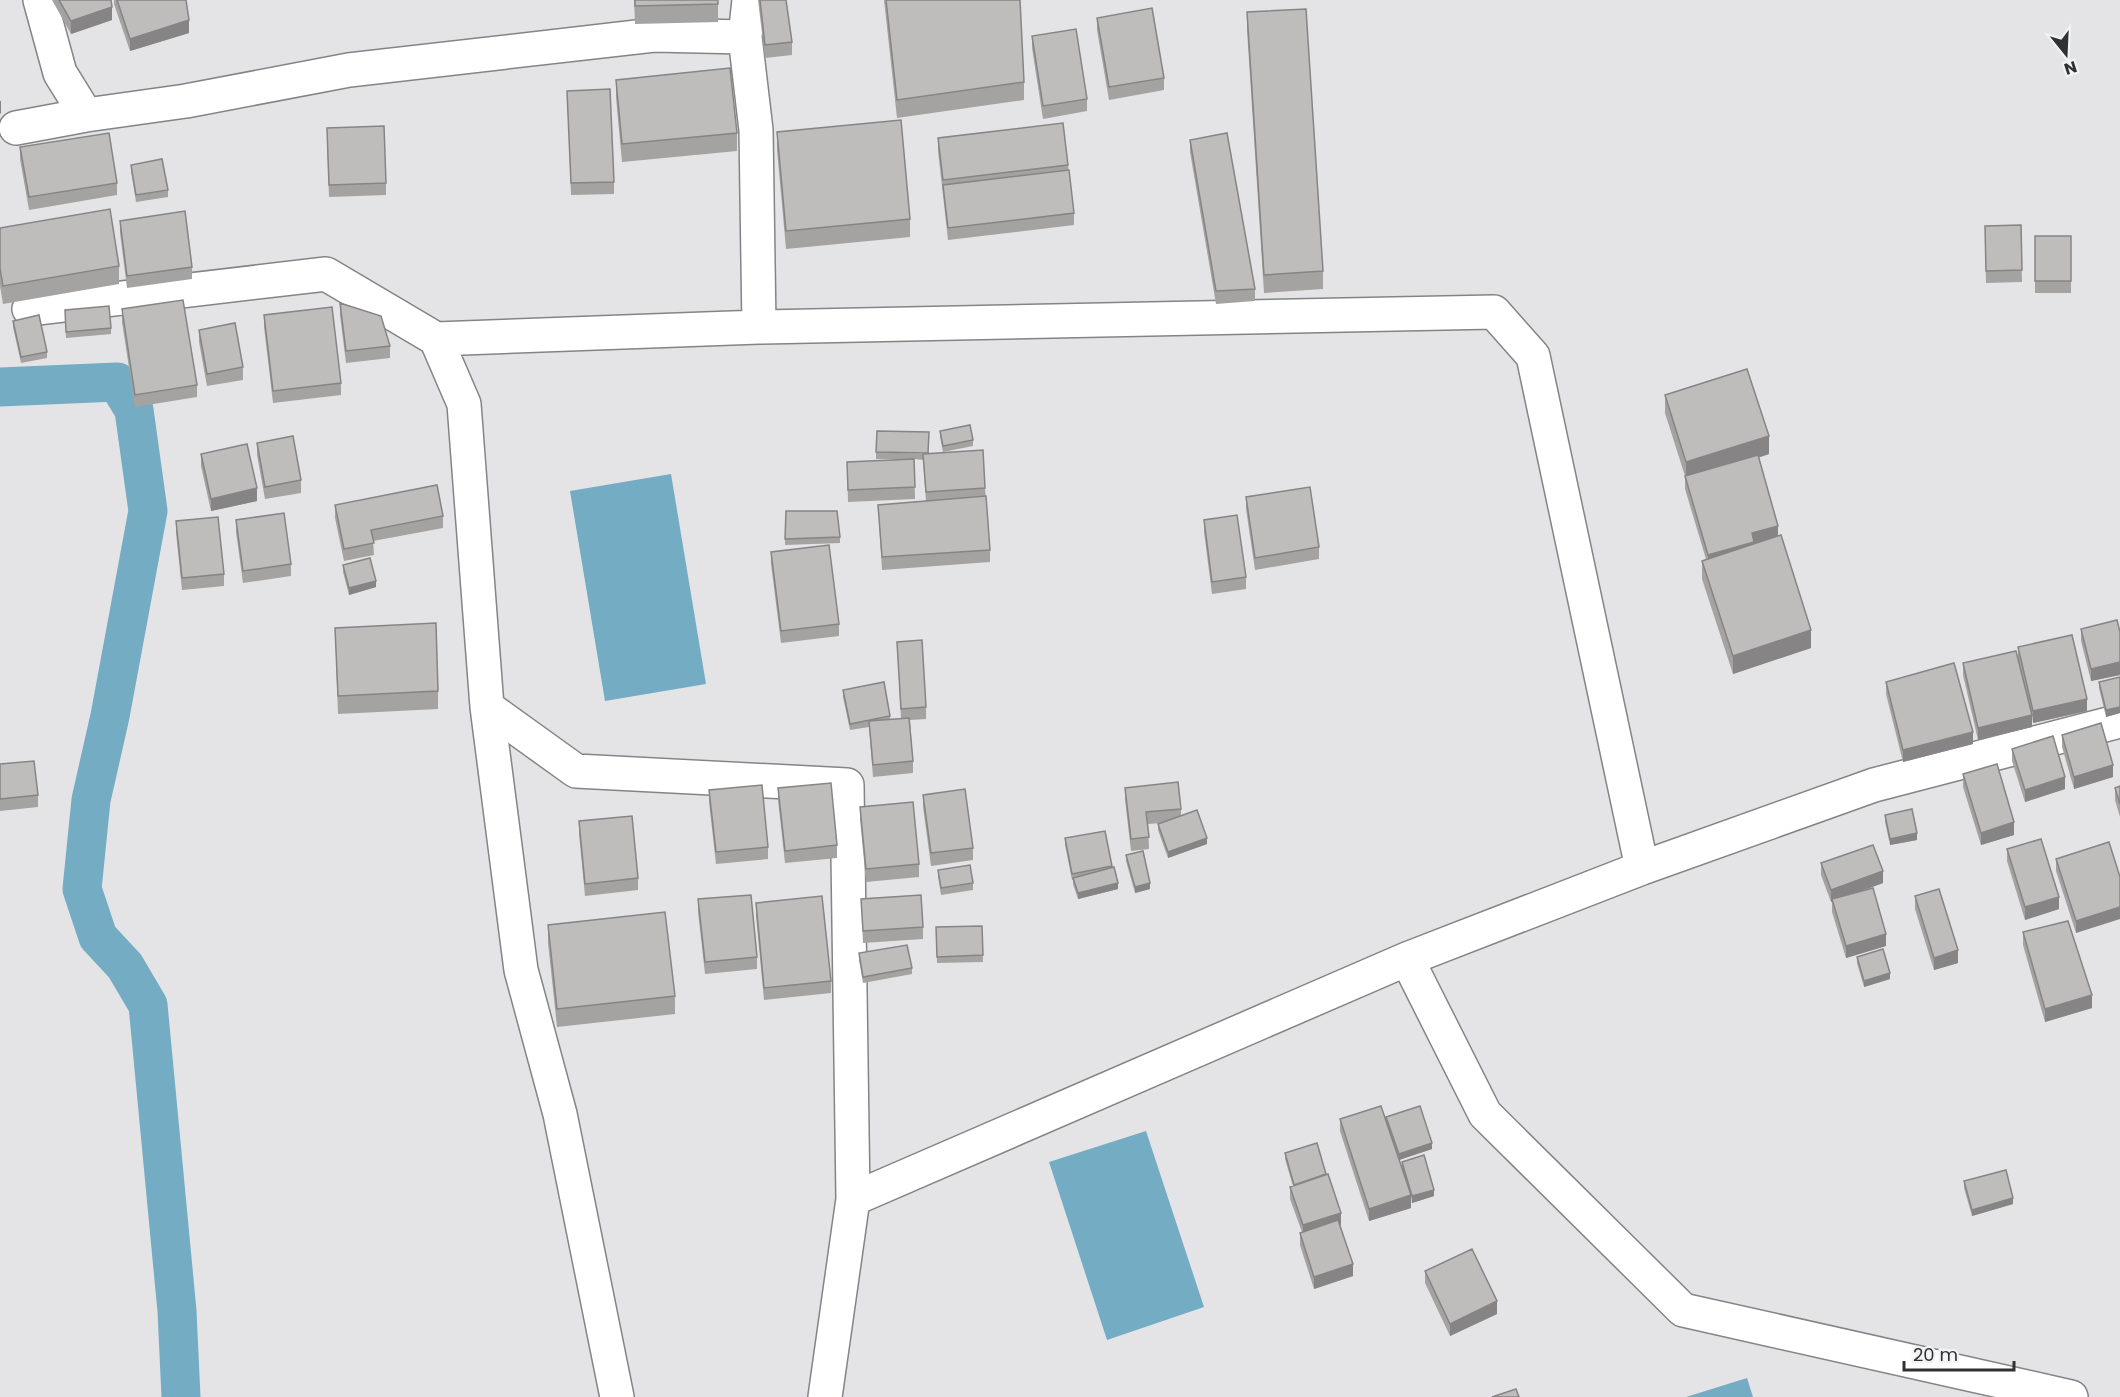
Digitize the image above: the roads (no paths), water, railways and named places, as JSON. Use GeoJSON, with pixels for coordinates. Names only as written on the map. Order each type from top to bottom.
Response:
{"type":"FeatureCollection","features":[{"type":"Feature","properties":{"kind":"street"},"geometry":{"type":"LineString","coordinates":[[40,0],[60,73],[86,115]]}},
{"type":"Feature","properties":{"kind":"street"},"geometry":{"type":"LineString","coordinates":[[749,0],[745,37],[756,130],[759,327]]}},
{"type":"Feature","properties":{"kind":"street"},"geometry":{"type":"LineString","coordinates":[[16,128],[86,115],[186,101],[349,70],[654,35],[745,37]]}},
{"type":"Feature","properties":{"kind":"street"},"geometry":{"type":"LineString","coordinates":[[29,309],[326,274],[436,339],[759,327],[1494,312],[1533,356],[1642,868]]}},
{"type":"Feature","properties":{"kind":"street"},"geometry":{"type":"LineString","coordinates":[[436,339],[464,404],[487,707],[521,970],[560,1114],[617,1397]]}},
{"type":"Feature","properties":{"kind":"street"},"geometry":{"type":"LineString","coordinates":[[487,707],[576,771],[847,785],[853,1199],[825,1397]]}},
{"type":"Feature","properties":{"kind":"street"},"geometry":{"type":"LineString","coordinates":[[853,1199],[1407,959],[1642,868],[1874,785],[2120,721]]}},
{"type":"Feature","properties":{"kind":"street"},"geometry":{"type":"LineString","coordinates":[[1407,959],[1485,1114],[1683,1310],[2071,1397]]}},
{"type":"Feature","properties":{"kind":"water"},"geometry":{"type":"Polygon","coordinates":[[[671,474],[706,684],[605,701],[570,491],[671,474]]]}},
{"type":"Feature","properties":{"kind":"water"},"geometry":{"type":"Polygon","coordinates":[[[1146,1131],[1204,1307],[1107,1340],[1049,1162],[1146,1131]]]}},
{"type":"Feature","properties":{"kind":"water"},"geometry":{"type":"Polygon","coordinates":[[[1747,1378],[1753,1397],[1686,1397],[1747,1378]]]}},
{"type":"Feature","properties":{"kind":"waterway"},"geometry":{"type":"LineString","coordinates":[[0,387],[117,382],[134,410],[148,511],[110,716],[91,800],[82,889],[98,937],[125,966],[148,1005],[177,1311],[181,1397]]}}]}
